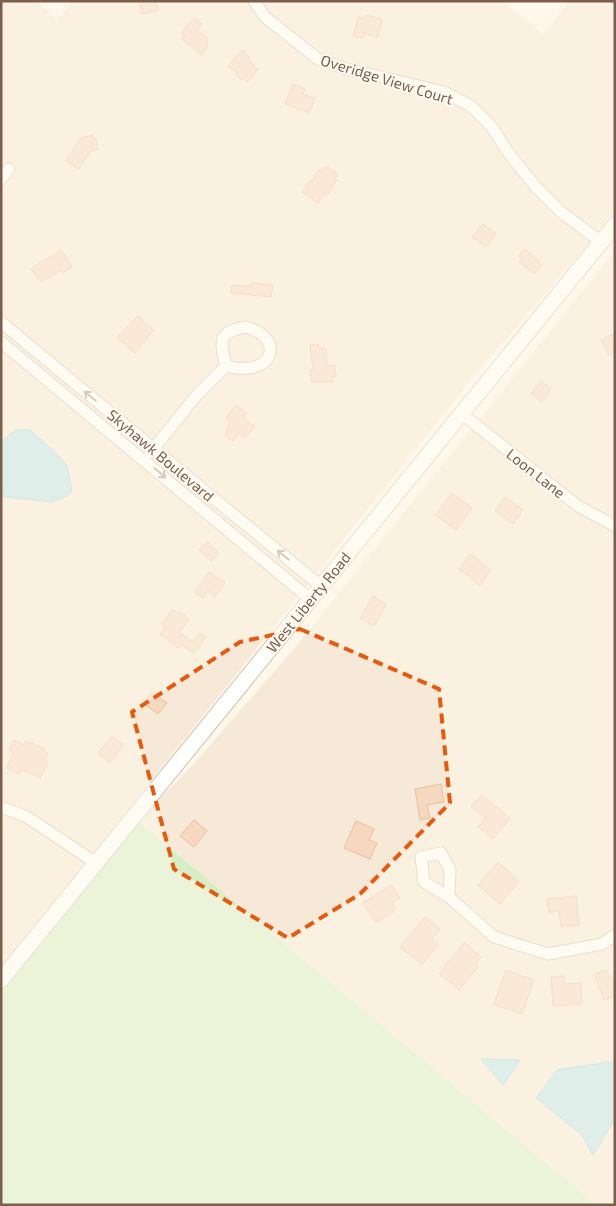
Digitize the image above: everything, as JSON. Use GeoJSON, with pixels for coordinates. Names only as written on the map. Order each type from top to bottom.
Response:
{"type":"FeatureCollection","features":[{"type":"Feature","properties":{"kind":"main road","name":"West Liberty Road"},"geometry":{"type":"LineString","coordinates":[[1,980],[615,225]]}},
{"type":"Feature","properties":{"kind":"street","name":"Overidge View Court"},"geometry":{"type":"LineString","coordinates":[[254,1],[265,17],[318,59],[347,69],[444,92],[471,106],[491,126],[510,155],[535,186],[561,212],[601,242]]}},
{"type":"Feature","properties":{"kind":"street","name":"Skyhawk Boulevard"},"geometry":{"type":"LineString","coordinates":[[1,322],[321,586]]}},
{"type":"Feature","properties":{"kind":"street"},"geometry":{"type":"LineString","coordinates":[[246,327],[257,330],[267,338],[270,348],[269,356],[263,365],[240,370],[226,366],[221,344],[224,336],[232,329],[246,327]]}},
{"type":"Feature","properties":{"kind":"street","name":"Skyhawk Boulevard"},"geometry":{"type":"LineString","coordinates":[[1,342],[310,599]]}},
{"type":"Feature","properties":{"kind":"street"},"geometry":{"type":"LineString","coordinates":[[144,460],[196,396],[226,366]]}},
{"type":"Feature","properties":{"kind":"street","name":"Loon Lane"},"geometry":{"type":"LineString","coordinates":[[462,414],[578,506],[615,526]]}},
{"type":"Feature","properties":{"kind":"street"},"geometry":{"type":"LineString","coordinates":[[1,807],[27,817],[96,863]]}},
{"type":"Feature","properties":{"kind":"street"},"geometry":{"type":"LineString","coordinates":[[449,897],[494,937],[548,954],[602,944],[615,935]]}},
{"type":"Feature","properties":{"kind":"highlighted area"},"geometry":{"type":"Polygon","coordinates":[[[300,629],[439,689],[450,803],[360,894],[288,938],[174,869],[132,712],[240,642],[300,629]]]}},
{"type":"Feature","properties":{"kind":"shaded area"},"geometry":{"type":"Polygon","coordinates":[[[1,1],[36,1],[57,20],[74,1],[503,1],[543,34],[570,1],[615,1],[615,213],[469,382],[1,969],[1,1]]]}},
{"type":"Feature","properties":{"kind":"shaded area"},"geometry":{"type":"Polygon","coordinates":[[[615,251],[615,1205],[596,1205],[138,821],[192,766],[293,650],[615,251]]]}},
{"type":"Feature","properties":{"kind":"green space"},"geometry":{"type":"Polygon","coordinates":[[[138,821],[596,1205],[1,1205],[1,989],[138,821]]]}},
{"type":"Feature","properties":{"kind":"water"},"geometry":{"type":"Polygon","coordinates":[[[15,430],[30,430],[56,453],[67,466],[72,491],[65,497],[52,502],[4,497],[1,492],[1,442],[15,430]]]}},
{"type":"Feature","properties":{"kind":"water"},"geometry":{"type":"Polygon","coordinates":[[[481,1059],[520,1060],[503,1085],[481,1059]]]}},
{"type":"Feature","properties":{"kind":"water"},"geometry":{"type":"Polygon","coordinates":[[[615,1061],[615,1119],[593,1155],[582,1135],[536,1098],[557,1070],[615,1061]]]}},
{"type":"Feature","properties":{"kind":"building"},"geometry":{"type":"Polygon","coordinates":[[[139,1],[155,1],[158,10],[142,14],[139,1]]]}},
{"type":"Feature","properties":{"kind":"building"},"geometry":{"type":"Polygon","coordinates":[[[366,15],[382,19],[378,37],[364,33],[363,38],[353,36],[358,17],[365,19],[366,15]]]}},
{"type":"Feature","properties":{"kind":"building"},"geometry":{"type":"Polygon","coordinates":[[[194,18],[202,24],[197,30],[208,39],[207,48],[201,55],[182,39],[185,35],[181,33],[194,18]]]}},
{"type":"Feature","properties":{"kind":"building"},"geometry":{"type":"Polygon","coordinates":[[[242,50],[250,58],[248,60],[258,69],[247,82],[243,78],[241,80],[236,75],[237,73],[228,66],[242,50]]]}},
{"type":"Feature","properties":{"kind":"building"},"geometry":{"type":"Polygon","coordinates":[[[293,84],[305,89],[303,94],[315,99],[309,113],[285,104],[293,84]]]}},
{"type":"Feature","properties":{"kind":"building"},"geometry":{"type":"Polygon","coordinates":[[[92,135],[93,140],[96,139],[98,149],[92,151],[78,169],[66,160],[81,138],[92,135]]]}},
{"type":"Feature","properties":{"kind":"building"},"geometry":{"type":"Polygon","coordinates":[[[326,166],[338,174],[335,179],[337,180],[327,195],[324,193],[318,203],[302,192],[319,170],[322,172],[326,166]]]}},
{"type":"Feature","properties":{"kind":"building"},"geometry":{"type":"Polygon","coordinates":[[[483,224],[496,234],[486,247],[472,237],[483,224]]]}},
{"type":"Feature","properties":{"kind":"building"},"geometry":{"type":"Polygon","coordinates":[[[524,249],[542,265],[534,274],[519,262],[522,259],[518,256],[524,249]]]}},
{"type":"Feature","properties":{"kind":"building"},"geometry":{"type":"Polygon","coordinates":[[[61,250],[72,267],[63,273],[61,270],[41,282],[31,269],[61,250]]]}},
{"type":"Feature","properties":{"kind":"building"},"geometry":{"type":"Polygon","coordinates":[[[251,283],[273,285],[271,297],[231,293],[232,285],[251,286],[251,283]]]}},
{"type":"Feature","properties":{"kind":"building"},"geometry":{"type":"Polygon","coordinates":[[[138,316],[154,330],[135,353],[117,338],[138,316]]]}},
{"type":"Feature","properties":{"kind":"building"},"geometry":{"type":"Polygon","coordinates":[[[612,334],[615,338],[615,352],[609,355],[601,340],[612,334]]]}},
{"type":"Feature","properties":{"kind":"building"},"geometry":{"type":"Polygon","coordinates":[[[318,344],[319,349],[326,348],[327,366],[335,365],[336,376],[332,377],[333,382],[312,382],[310,370],[313,369],[310,345],[318,344]]]}},
{"type":"Feature","properties":{"kind":"building"},"geometry":{"type":"Polygon","coordinates":[[[541,381],[551,389],[542,402],[531,394],[541,381]]]}},
{"type":"Feature","properties":{"kind":"building"},"geometry":{"type":"Polygon","coordinates":[[[236,405],[246,413],[243,417],[255,427],[245,438],[239,433],[233,441],[225,435],[230,422],[226,418],[236,405]]]}},
{"type":"Feature","properties":{"kind":"building"},"geometry":{"type":"Polygon","coordinates":[[[452,493],[472,508],[456,530],[436,515],[452,493]]]}},
{"type":"Feature","properties":{"kind":"building"},"geometry":{"type":"Polygon","coordinates":[[[505,497],[523,510],[513,524],[495,511],[505,497]]]}},
{"type":"Feature","properties":{"kind":"building"},"geometry":{"type":"Polygon","coordinates":[[[207,542],[219,553],[211,561],[199,550],[207,542]]]}},
{"type":"Feature","properties":{"kind":"building"},"geometry":{"type":"Polygon","coordinates":[[[470,554],[491,570],[480,585],[459,569],[470,554]]]}},
{"type":"Feature","properties":{"kind":"building"},"geometry":{"type":"Polygon","coordinates":[[[209,572],[225,583],[215,597],[208,591],[203,598],[195,592],[209,572]]]}},
{"type":"Feature","properties":{"kind":"building"},"geometry":{"type":"Polygon","coordinates":[[[373,596],[386,604],[374,626],[360,618],[373,596]]]}},
{"type":"Feature","properties":{"kind":"building"},"geometry":{"type":"Polygon","coordinates":[[[173,610],[177,613],[179,611],[189,619],[179,632],[192,642],[200,633],[206,637],[193,653],[181,644],[178,648],[160,634],[165,628],[161,624],[173,610]]]}},
{"type":"Feature","properties":{"kind":"building"},"geometry":{"type":"Polygon","coordinates":[[[152,692],[167,703],[158,714],[143,703],[152,692]]]}},
{"type":"Feature","properties":{"kind":"building"},"geometry":{"type":"Polygon","coordinates":[[[112,736],[124,745],[110,763],[98,753],[112,736]]]}},
{"type":"Feature","properties":{"kind":"building"},"geometry":{"type":"Polygon","coordinates":[[[14,740],[24,745],[26,741],[31,744],[31,742],[48,753],[45,760],[48,762],[40,778],[22,769],[19,774],[6,768],[14,753],[9,750],[14,740]]]}},
{"type":"Feature","properties":{"kind":"building"},"geometry":{"type":"Polygon","coordinates":[[[441,784],[444,802],[427,805],[430,818],[420,820],[415,789],[441,784]]]}},
{"type":"Feature","properties":{"kind":"building"},"geometry":{"type":"Polygon","coordinates":[[[481,795],[510,818],[493,839],[478,827],[486,818],[471,807],[481,795]]]}},
{"type":"Feature","properties":{"kind":"building"},"geometry":{"type":"Polygon","coordinates":[[[194,820],[207,831],[194,847],[180,836],[194,820]]]}},
{"type":"Feature","properties":{"kind":"building"},"geometry":{"type":"Polygon","coordinates":[[[356,821],[374,829],[369,840],[377,843],[370,859],[344,848],[356,821]]]}},
{"type":"Feature","properties":{"kind":"building"},"geometry":{"type":"Polygon","coordinates":[[[498,862],[519,881],[500,904],[478,885],[498,862]]]}},
{"type":"Feature","properties":{"kind":"building"},"geometry":{"type":"Polygon","coordinates":[[[392,885],[400,898],[392,903],[396,910],[376,923],[363,903],[392,885]]]}},
{"type":"Feature","properties":{"kind":"building"},"geometry":{"type":"Polygon","coordinates":[[[576,896],[579,925],[561,927],[559,911],[549,912],[547,899],[576,896]]]}},
{"type":"Feature","properties":{"kind":"building"},"geometry":{"type":"Polygon","coordinates":[[[425,917],[440,929],[432,938],[439,944],[422,964],[400,947],[425,917]]]}},
{"type":"Feature","properties":{"kind":"building"},"geometry":{"type":"Polygon","coordinates":[[[464,943],[481,957],[476,963],[478,967],[459,990],[439,973],[464,943]]]}},
{"type":"Feature","properties":{"kind":"building"},"geometry":{"type":"Polygon","coordinates":[[[506,970],[534,980],[522,1014],[494,1004],[506,970]]]}},
{"type":"Feature","properties":{"kind":"building"},"geometry":{"type":"Polygon","coordinates":[[[606,970],[610,979],[615,977],[615,996],[604,1000],[594,974],[606,970]]]}},
{"type":"Feature","properties":{"kind":"building"},"geometry":{"type":"Polygon","coordinates":[[[564,976],[564,984],[581,983],[582,1004],[553,1006],[551,977],[564,976]]]}}]}
